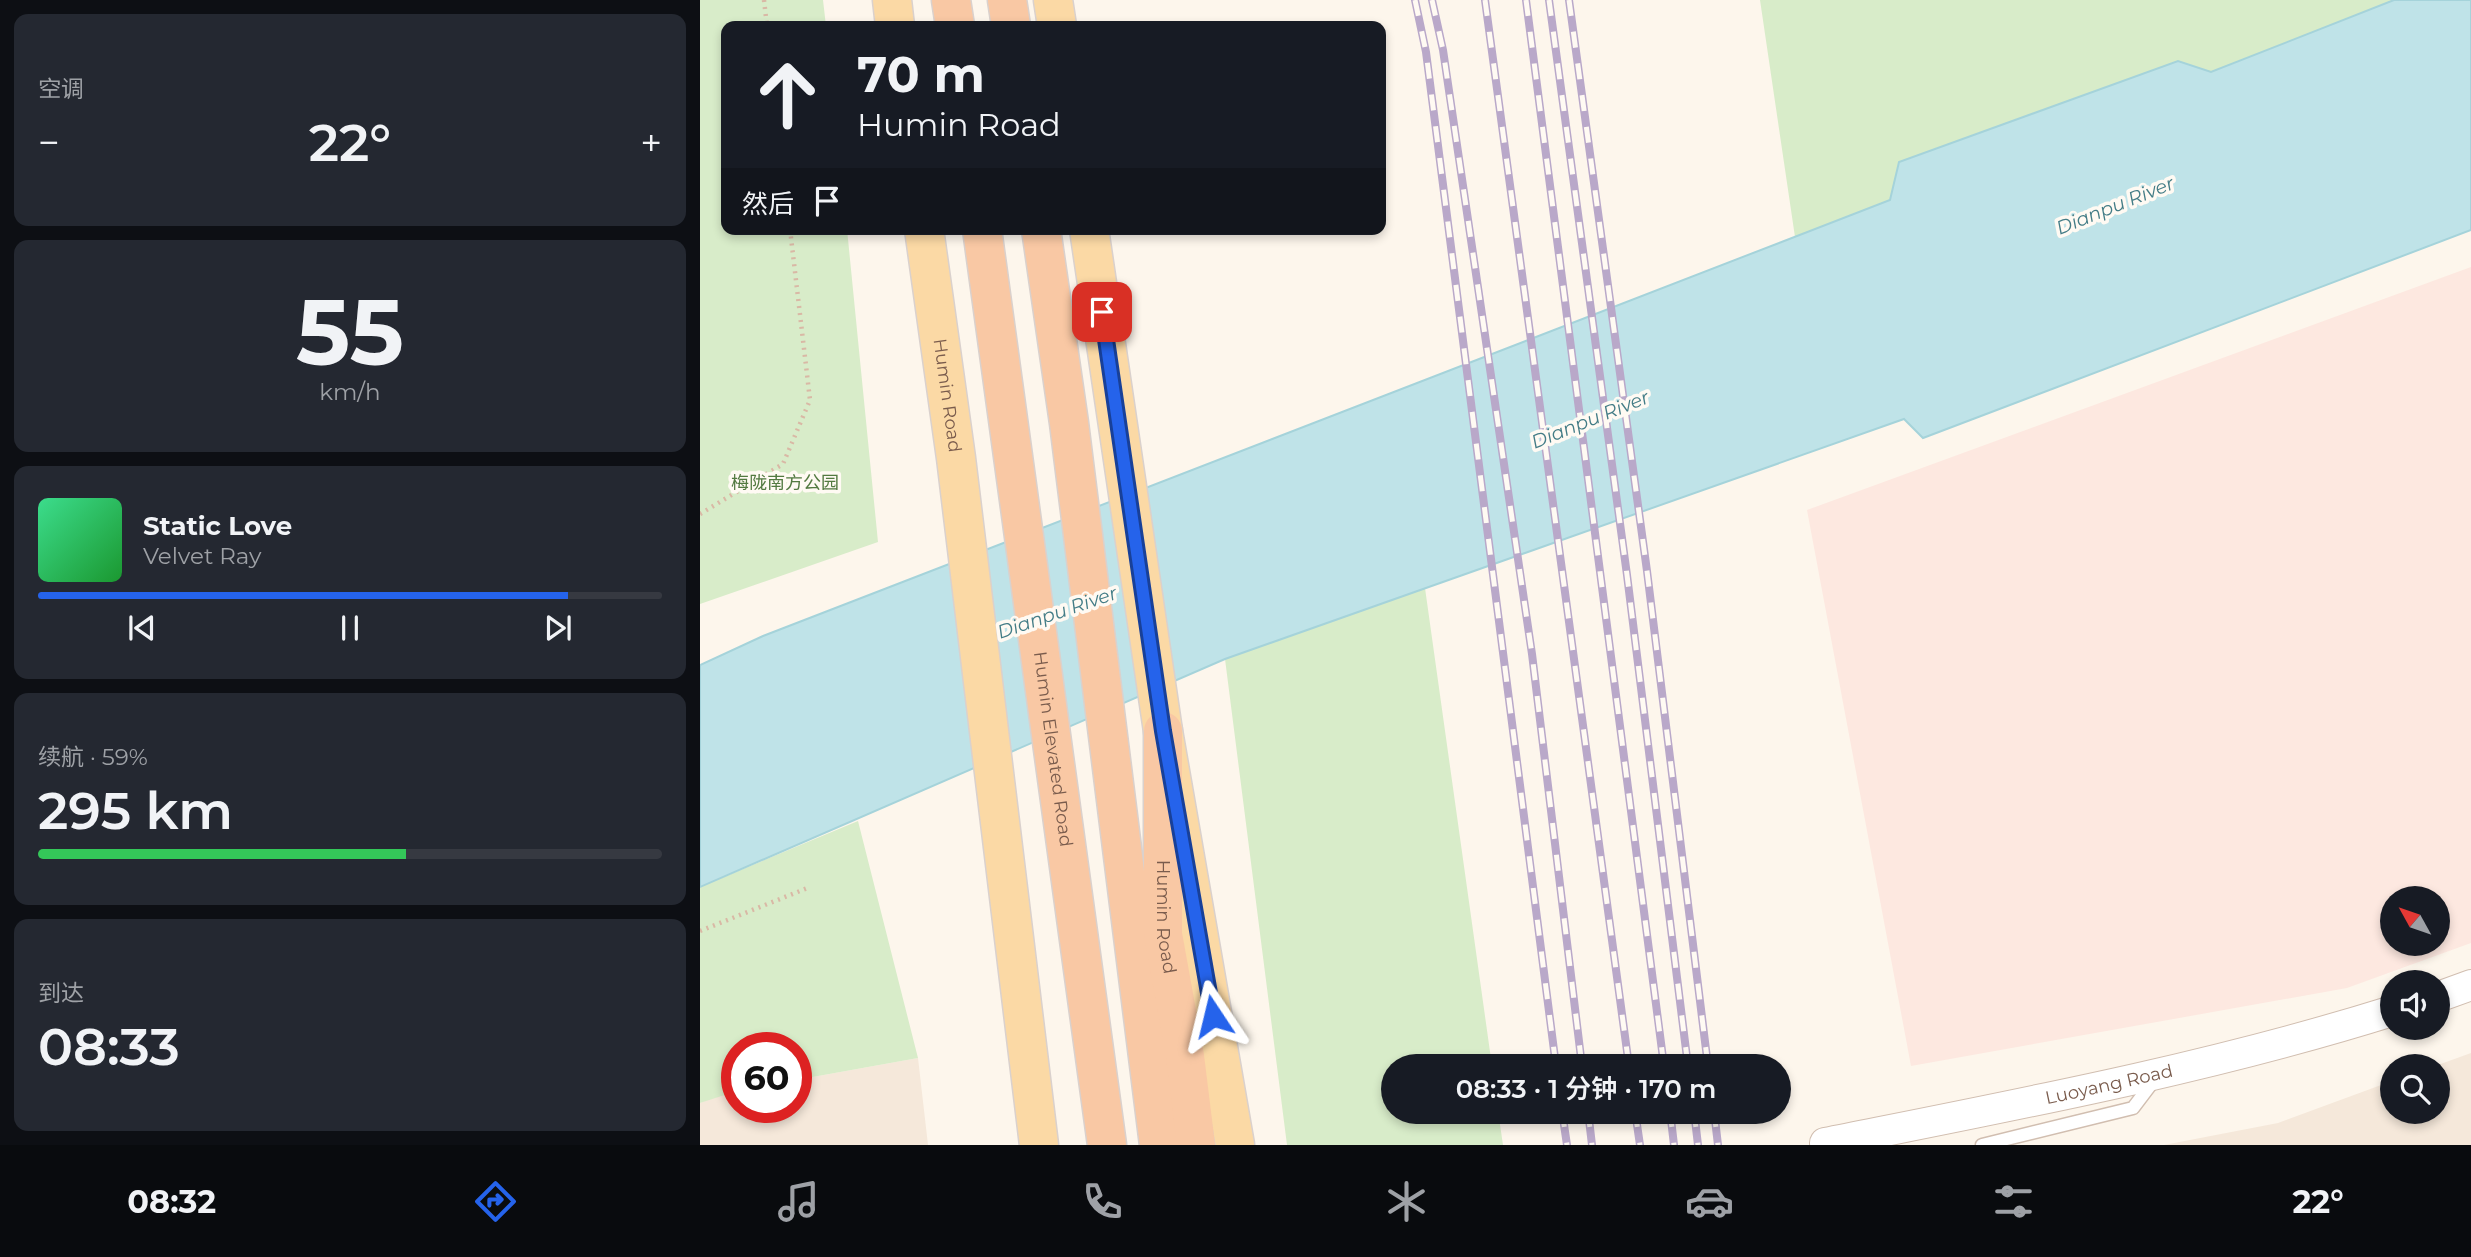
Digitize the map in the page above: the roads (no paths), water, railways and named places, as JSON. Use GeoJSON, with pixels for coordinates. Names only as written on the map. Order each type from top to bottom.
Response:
{"type":"FeatureCollection","features":[{"type":"Feature","properties":{"kind":"highway"},"geometry":{"type":"LineString","coordinates":[[951,0],[954,21]]}},
{"type":"Feature","properties":{"kind":"highway"},"geometry":{"type":"LineString","coordinates":[[1007,0],[1010,21]]}},
{"type":"Feature","properties":{"kind":"highway","name":"Humin Elevated Road"},"geometry":{"type":"LineString","coordinates":[[983,235],[1107,1145]]}},
{"type":"Feature","properties":{"kind":"highway"},"geometry":{"type":"LineString","coordinates":[[1042,235],[1071,436],[1159,1145]]}},
{"type":"Feature","properties":{"kind":"highway","name":"Humin Road"},"geometry":{"type":"LineString","coordinates":[[1163,731],[1163,934],[1196,1145]]}},
{"type":"Feature","properties":{"kind":"main road"},"geometry":{"type":"LineString","coordinates":[[892,0],[894,21]]}},
{"type":"Feature","properties":{"kind":"main road"},"geometry":{"type":"LineString","coordinates":[[1053,0],[1056,21]]}},
{"type":"Feature","properties":{"kind":"main road","name":"Humin Road"},"geometry":{"type":"LineString","coordinates":[[925,235],[956,458],[1040,1145]]}},
{"type":"Feature","properties":{"kind":"main road","name":"Humin Road"},"geometry":{"type":"LineString","coordinates":[[1090,235],[1163,731]]}},
{"type":"Feature","properties":{"kind":"main road"},"geometry":{"type":"LineString","coordinates":[[1163,731],[1235,1145]]}},
{"type":"Feature","properties":{"kind":"street"},"geometry":{"type":"LineString","coordinates":[[2450,993],[2471,985]]}},
{"type":"Feature","properties":{"kind":"street","name":"Luoyang Road"},"geometry":{"type":"LineString","coordinates":[[1825,1143],[2159,1074],[2300,1040],[2380,1015]]}},
{"type":"Feature","properties":{"kind":"lane"},"geometry":{"type":"LineString","coordinates":[[1982,1145],[2133,1108],[2159,1074]]}},
{"type":"Feature","properties":{"kind":"water","name":"Dianpu River"},"geometry":{"type":"Polygon","coordinates":[[[2394,0],[2471,0],[2471,230],[1923,438],[1904,419],[1225,659],[700,887],[700,665],[763,636],[1890,200],[1899,162],[2178,61],[2211,72],[2394,0]]]}},
{"type":"Feature","properties":{"kind":"railway"},"geometry":{"type":"LineString","coordinates":[[1415,0],[1426,52],[1554,1054]]}},
{"type":"Feature","properties":{"kind":"railway"},"geometry":{"type":"LineString","coordinates":[[1432,0],[1443,50],[1532,654],[1581,1054]]}},
{"type":"Feature","properties":{"kind":"railway"},"geometry":{"type":"LineString","coordinates":[[1485,0],[1627,1054]]}},
{"type":"Feature","properties":{"kind":"railway"},"geometry":{"type":"LineString","coordinates":[[1526,0],[1662,1054]]}},
{"type":"Feature","properties":{"kind":"railway"},"geometry":{"type":"LineString","coordinates":[[1549,0],[1627,575],[1687,1054]]}},
{"type":"Feature","properties":{"kind":"railway"},"geometry":{"type":"LineString","coordinates":[[1569,0],[1647,571],[1707,1054]]}},
{"type":"Feature","properties":{"kind":"railway"},"geometry":{"type":"LineString","coordinates":[[1564,1124],[1567,1145]]}},
{"type":"Feature","properties":{"kind":"railway"},"geometry":{"type":"LineString","coordinates":[[1590,1124],[1592,1145]]}},
{"type":"Feature","properties":{"kind":"railway"},"geometry":{"type":"LineString","coordinates":[[1637,1124],[1640,1145]]}},
{"type":"Feature","properties":{"kind":"railway"},"geometry":{"type":"LineString","coordinates":[[1672,1124],[1674,1145]]}},
{"type":"Feature","properties":{"kind":"railway"},"geometry":{"type":"LineString","coordinates":[[1696,1124],[1698,1145]]}},
{"type":"Feature","properties":{"kind":"railway"},"geometry":{"type":"LineString","coordinates":[[1716,1124],[1718,1145]]}},
{"type":"Feature","properties":{"kind":"park label","name":"梅陇南方公园"},"geometry":{"type":"Point","coordinates":[785,483]}}]}
